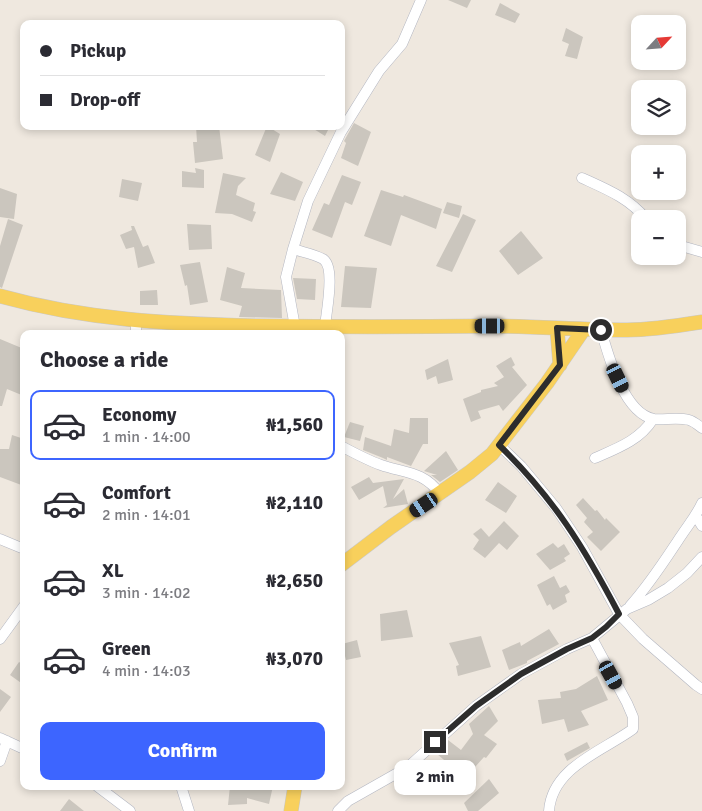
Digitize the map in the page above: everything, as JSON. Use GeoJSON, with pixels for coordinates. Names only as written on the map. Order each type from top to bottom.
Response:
{"type":"FeatureCollection","features":[{"type":"Feature","properties":{"kind":"main road"},"geometry":{"type":"LineString","coordinates":[[0,296],[136,328],[325,327],[628,330],[668,328],[702,322]]}},
{"type":"Feature","properties":{"kind":"main road"},"geometry":{"type":"LineString","coordinates":[[557,328],[560,365]]}},
{"type":"Feature","properties":{"kind":"main road"},"geometry":{"type":"LineString","coordinates":[[345,562],[492,454],[560,365],[584,329]]}},
{"type":"Feature","properties":{"kind":"main road"},"geometry":{"type":"LineString","coordinates":[[291,811],[294,790]]}},
{"type":"Feature","properties":{"kind":"street"},"geometry":{"type":"LineString","coordinates":[[345,126],[379,71],[402,44],[421,0]]}},
{"type":"Feature","properties":{"kind":"street"},"geometry":{"type":"LineString","coordinates":[[295,327],[286,277],[308,202],[342,130]]}},
{"type":"Feature","properties":{"kind":"street"},"geometry":{"type":"LineString","coordinates":[[582,178],[612,191],[627,200],[637,210]]}},
{"type":"Feature","properties":{"kind":"street"},"geometry":{"type":"LineString","coordinates":[[686,247],[702,252]]}},
{"type":"Feature","properties":{"kind":"street"},"geometry":{"type":"LineString","coordinates":[[293,249],[324,259],[329,265],[330,276],[325,327]]}},
{"type":"Feature","properties":{"kind":"street"},"geometry":{"type":"LineString","coordinates":[[601,330],[608,355],[628,398],[639,412],[653,419],[690,420],[702,428]]}},
{"type":"Feature","properties":{"kind":"street"},"geometry":{"type":"LineString","coordinates":[[595,458],[635,439],[646,430],[653,419]]}},
{"type":"Feature","properties":{"kind":"street"},"geometry":{"type":"LineString","coordinates":[[499,445],[528,473],[556,508],[643,639],[696,685],[702,688]]}},
{"type":"Feature","properties":{"kind":"street"},"geometry":{"type":"LineString","coordinates":[[345,448],[382,465],[402,469],[421,476],[433,484],[440,494]]}},
{"type":"Feature","properties":{"kind":"street"},"geometry":{"type":"LineString","coordinates":[[338,811],[348,802],[408,767],[476,706],[521,674],[592,638],[606,627],[654,578],[696,516],[702,503]]}},
{"type":"Feature","properties":{"kind":"street"},"geometry":{"type":"LineString","coordinates":[[696,516],[702,526]]}},
{"type":"Feature","properties":{"kind":"street"},"geometry":{"type":"LineString","coordinates":[[0,539],[20,546]]}},
{"type":"Feature","properties":{"kind":"street"},"geometry":{"type":"LineString","coordinates":[[623,611],[648,600],[668,588],[686,574],[702,557]]}},
{"type":"Feature","properties":{"kind":"street"},"geometry":{"type":"LineString","coordinates":[[0,639],[20,612]]}},
{"type":"Feature","properties":{"kind":"street"},"geometry":{"type":"LineString","coordinates":[[549,811],[555,787],[567,774],[598,750],[633,729],[633,717],[627,703],[592,638]]}},
{"type":"Feature","properties":{"kind":"street"},"geometry":{"type":"LineString","coordinates":[[0,761],[4,740],[20,747]]}},
{"type":"Feature","properties":{"kind":"street"},"geometry":{"type":"LineString","coordinates":[[102,790],[130,811]]}},
{"type":"Feature","properties":{"kind":"street"},"geometry":{"type":"LineString","coordinates":[[182,790],[190,811]]}},
{"type":"Feature","properties":{"kind":"building"},"geometry":{"type":"Polygon","coordinates":[[[448,0],[471,0],[467,8],[448,0]]]}},
{"type":"Feature","properties":{"kind":"building"},"geometry":{"type":"Polygon","coordinates":[[[500,3],[520,14],[515,23],[495,15],[500,3]]]}},
{"type":"Feature","properties":{"kind":"building"},"geometry":{"type":"Polygon","coordinates":[[[566,28],[583,37],[577,59],[565,56],[569,44],[562,41],[566,28]]]}},
{"type":"Feature","properties":{"kind":"building"},"geometry":{"type":"Polygon","coordinates":[[[354,123],[371,132],[358,166],[341,158],[346,143],[344,141],[354,123]]]}},
{"type":"Feature","properties":{"kind":"building"},"geometry":{"type":"Polygon","coordinates":[[[196,130],[219,130],[223,159],[195,163],[193,142],[197,142],[196,130]]]}},
{"type":"Feature","properties":{"kind":"building"},"geometry":{"type":"Polygon","coordinates":[[[265,130],[274,130],[280,134],[270,162],[255,155],[265,130]]]}},
{"type":"Feature","properties":{"kind":"building"},"geometry":{"type":"Polygon","coordinates":[[[315,130],[328,130],[325,136],[315,130]]]}},
{"type":"Feature","properties":{"kind":"building"},"geometry":{"type":"Polygon","coordinates":[[[195,168],[204,170],[204,188],[182,187],[182,171],[196,173],[195,168]]]}},
{"type":"Feature","properties":{"kind":"building"},"geometry":{"type":"Polygon","coordinates":[[[281,172],[303,182],[295,201],[270,194],[281,172]]]}},
{"type":"Feature","properties":{"kind":"building"},"geometry":{"type":"Polygon","coordinates":[[[223,173],[246,178],[238,186],[236,195],[255,203],[253,211],[256,212],[252,222],[232,214],[215,213],[223,173]]]}},
{"type":"Feature","properties":{"kind":"building"},"geometry":{"type":"Polygon","coordinates":[[[342,175],[361,182],[352,205],[345,202],[332,238],[312,230],[324,203],[329,205],[342,175]]]}},
{"type":"Feature","properties":{"kind":"building"},"geometry":{"type":"Polygon","coordinates":[[[122,179],[142,183],[138,201],[119,197],[122,179]]]}},
{"type":"Feature","properties":{"kind":"building"},"geometry":{"type":"Polygon","coordinates":[[[0,188],[17,194],[14,219],[0,217],[0,188]]]}},
{"type":"Feature","properties":{"kind":"building"},"geometry":{"type":"Polygon","coordinates":[[[381,190],[403,197],[404,195],[442,209],[436,229],[401,215],[391,246],[364,236],[381,190]]]}},
{"type":"Feature","properties":{"kind":"building"},"geometry":{"type":"Polygon","coordinates":[[[447,202],[462,206],[459,218],[443,213],[447,202]]]}},
{"type":"Feature","properties":{"kind":"building"},"geometry":{"type":"Polygon","coordinates":[[[463,214],[476,220],[452,272],[436,266],[463,214]]]}},
{"type":"Feature","properties":{"kind":"building"},"geometry":{"type":"Polygon","coordinates":[[[8,219],[23,225],[2,288],[0,287],[0,246],[8,219]]]}},
{"type":"Feature","properties":{"kind":"building"},"geometry":{"type":"Polygon","coordinates":[[[187,224],[211,225],[212,249],[189,250],[187,224]]]}},
{"type":"Feature","properties":{"kind":"building"},"geometry":{"type":"Polygon","coordinates":[[[131,226],[134,226],[143,247],[148,245],[155,263],[138,268],[134,247],[126,249],[120,235],[132,230],[131,226]]]}},
{"type":"Feature","properties":{"kind":"building"},"geometry":{"type":"Polygon","coordinates":[[[521,231],[543,258],[518,275],[499,251],[521,231]]]}},
{"type":"Feature","properties":{"kind":"building"},"geometry":{"type":"Polygon","coordinates":[[[200,262],[208,302],[190,305],[187,285],[185,286],[180,265],[200,262]]]}},
{"type":"Feature","properties":{"kind":"building"},"geometry":{"type":"Polygon","coordinates":[[[345,266],[377,268],[371,308],[341,307],[345,266]]]}},
{"type":"Feature","properties":{"kind":"building"},"geometry":{"type":"Polygon","coordinates":[[[227,267],[245,273],[241,288],[281,290],[282,318],[239,317],[242,306],[220,300],[227,267]]]}},
{"type":"Feature","properties":{"kind":"building"},"geometry":{"type":"Polygon","coordinates":[[[293,278],[316,279],[315,300],[297,299],[293,278]]]}},
{"type":"Feature","properties":{"kind":"building"},"geometry":{"type":"Polygon","coordinates":[[[157,290],[158,305],[140,305],[140,291],[157,290]]]}},
{"type":"Feature","properties":{"kind":"building"},"geometry":{"type":"Polygon","coordinates":[[[0,339],[20,347],[20,394],[7,389],[2,406],[0,406],[0,339]]]}},
{"type":"Feature","properties":{"kind":"building"},"geometry":{"type":"Polygon","coordinates":[[[511,357],[515,365],[512,367],[527,385],[503,411],[499,405],[478,411],[481,418],[471,422],[463,399],[481,392],[481,390],[498,386],[494,383],[504,377],[496,366],[511,357]]]}},
{"type":"Feature","properties":{"kind":"building"},"geometry":{"type":"Polygon","coordinates":[[[448,359],[453,380],[438,384],[436,376],[427,380],[425,370],[448,359]]]}},
{"type":"Feature","properties":{"kind":"building"},"geometry":{"type":"Polygon","coordinates":[[[410,418],[428,418],[428,444],[423,444],[411,466],[387,457],[387,460],[363,450],[365,437],[391,446],[394,429],[409,433],[410,418]]]}},
{"type":"Feature","properties":{"kind":"building"},"geometry":{"type":"Polygon","coordinates":[[[350,422],[364,426],[360,441],[345,437],[350,422]]]}},
{"type":"Feature","properties":{"kind":"building"},"geometry":{"type":"Polygon","coordinates":[[[12,435],[20,438],[20,484],[0,477],[0,449],[9,449],[12,435]]]}},
{"type":"Feature","properties":{"kind":"building"},"geometry":{"type":"Polygon","coordinates":[[[446,451],[458,470],[440,482],[431,475],[437,475],[424,471],[446,451]]]}},
{"type":"Feature","properties":{"kind":"building"},"geometry":{"type":"Polygon","coordinates":[[[369,477],[373,483],[404,479],[393,499],[404,489],[408,504],[383,508],[387,505],[383,486],[359,500],[351,487],[369,477]]]}},
{"type":"Feature","properties":{"kind":"building"},"geometry":{"type":"Polygon","coordinates":[[[498,482],[517,496],[506,513],[485,500],[498,482]]]}},
{"type":"Feature","properties":{"kind":"building"},"geometry":{"type":"Polygon","coordinates":[[[583,498],[620,532],[601,551],[587,537],[593,532],[584,522],[587,518],[576,505],[583,498]]]}},
{"type":"Feature","properties":{"kind":"building"},"geometry":{"type":"Polygon","coordinates":[[[504,521],[519,536],[507,550],[499,543],[485,558],[473,549],[479,540],[473,534],[481,528],[489,537],[504,521]]]}},
{"type":"Feature","properties":{"kind":"building"},"geometry":{"type":"Polygon","coordinates":[[[553,543],[558,548],[564,544],[570,554],[564,558],[566,561],[550,570],[536,554],[553,543]]]}},
{"type":"Feature","properties":{"kind":"building"},"geometry":{"type":"Polygon","coordinates":[[[554,576],[560,588],[566,585],[570,592],[565,595],[567,602],[553,610],[550,604],[547,606],[537,585],[554,576]]]}},
{"type":"Feature","properties":{"kind":"building"},"geometry":{"type":"Polygon","coordinates":[[[407,610],[413,637],[381,641],[380,614],[407,610]]]}},
{"type":"Feature","properties":{"kind":"building"},"geometry":{"type":"Polygon","coordinates":[[[549,629],[559,644],[527,661],[527,663],[509,670],[502,650],[520,642],[521,646],[549,629]]]}},
{"type":"Feature","properties":{"kind":"building"},"geometry":{"type":"Polygon","coordinates":[[[481,636],[491,667],[458,676],[456,666],[459,665],[449,643],[481,636]]]}},
{"type":"Feature","properties":{"kind":"building"},"geometry":{"type":"Polygon","coordinates":[[[357,640],[361,657],[346,660],[345,643],[357,640]]]}},
{"type":"Feature","properties":{"kind":"building"},"geometry":{"type":"Polygon","coordinates":[[[19,662],[20,663],[20,682],[10,675],[19,662]]]}},
{"type":"Feature","properties":{"kind":"building"},"geometry":{"type":"Polygon","coordinates":[[[597,676],[608,700],[581,711],[589,725],[568,732],[564,719],[542,724],[538,700],[561,698],[560,692],[576,689],[597,676]]]}},
{"type":"Feature","properties":{"kind":"building"},"geometry":{"type":"Polygon","coordinates":[[[0,689],[11,697],[0,712],[0,689]]]}},
{"type":"Feature","properties":{"kind":"building"},"geometry":{"type":"Polygon","coordinates":[[[489,706],[498,721],[484,735],[497,744],[486,758],[484,757],[466,777],[451,763],[450,765],[437,754],[448,740],[461,750],[473,734],[469,724],[489,706]]]}},
{"type":"Feature","properties":{"kind":"building"},"geometry":{"type":"Polygon","coordinates":[[[587,742],[590,748],[567,761],[564,754],[587,742]]]}},
{"type":"Feature","properties":{"kind":"building"},"geometry":{"type":"Polygon","coordinates":[[[489,779],[499,793],[478,811],[468,811],[464,803],[489,779]]]}},
{"type":"Feature","properties":{"kind":"building"},"geometry":{"type":"Polygon","coordinates":[[[230,790],[272,790],[269,804],[247,798],[247,804],[228,805],[230,790]]]}},
{"type":"Feature","properties":{"kind":"building"},"geometry":{"type":"Polygon","coordinates":[[[69,799],[84,811],[60,811],[69,799]]]}},
{"type":"Feature","properties":{"kind":"route"},"geometry":{"type":"LineString","coordinates":[[435,742],[476,706],[521,674],[592,638],[619,614],[582,547],[556,508],[522,466],[499,445],[560,365],[557,328],[601,330]]}}]}
